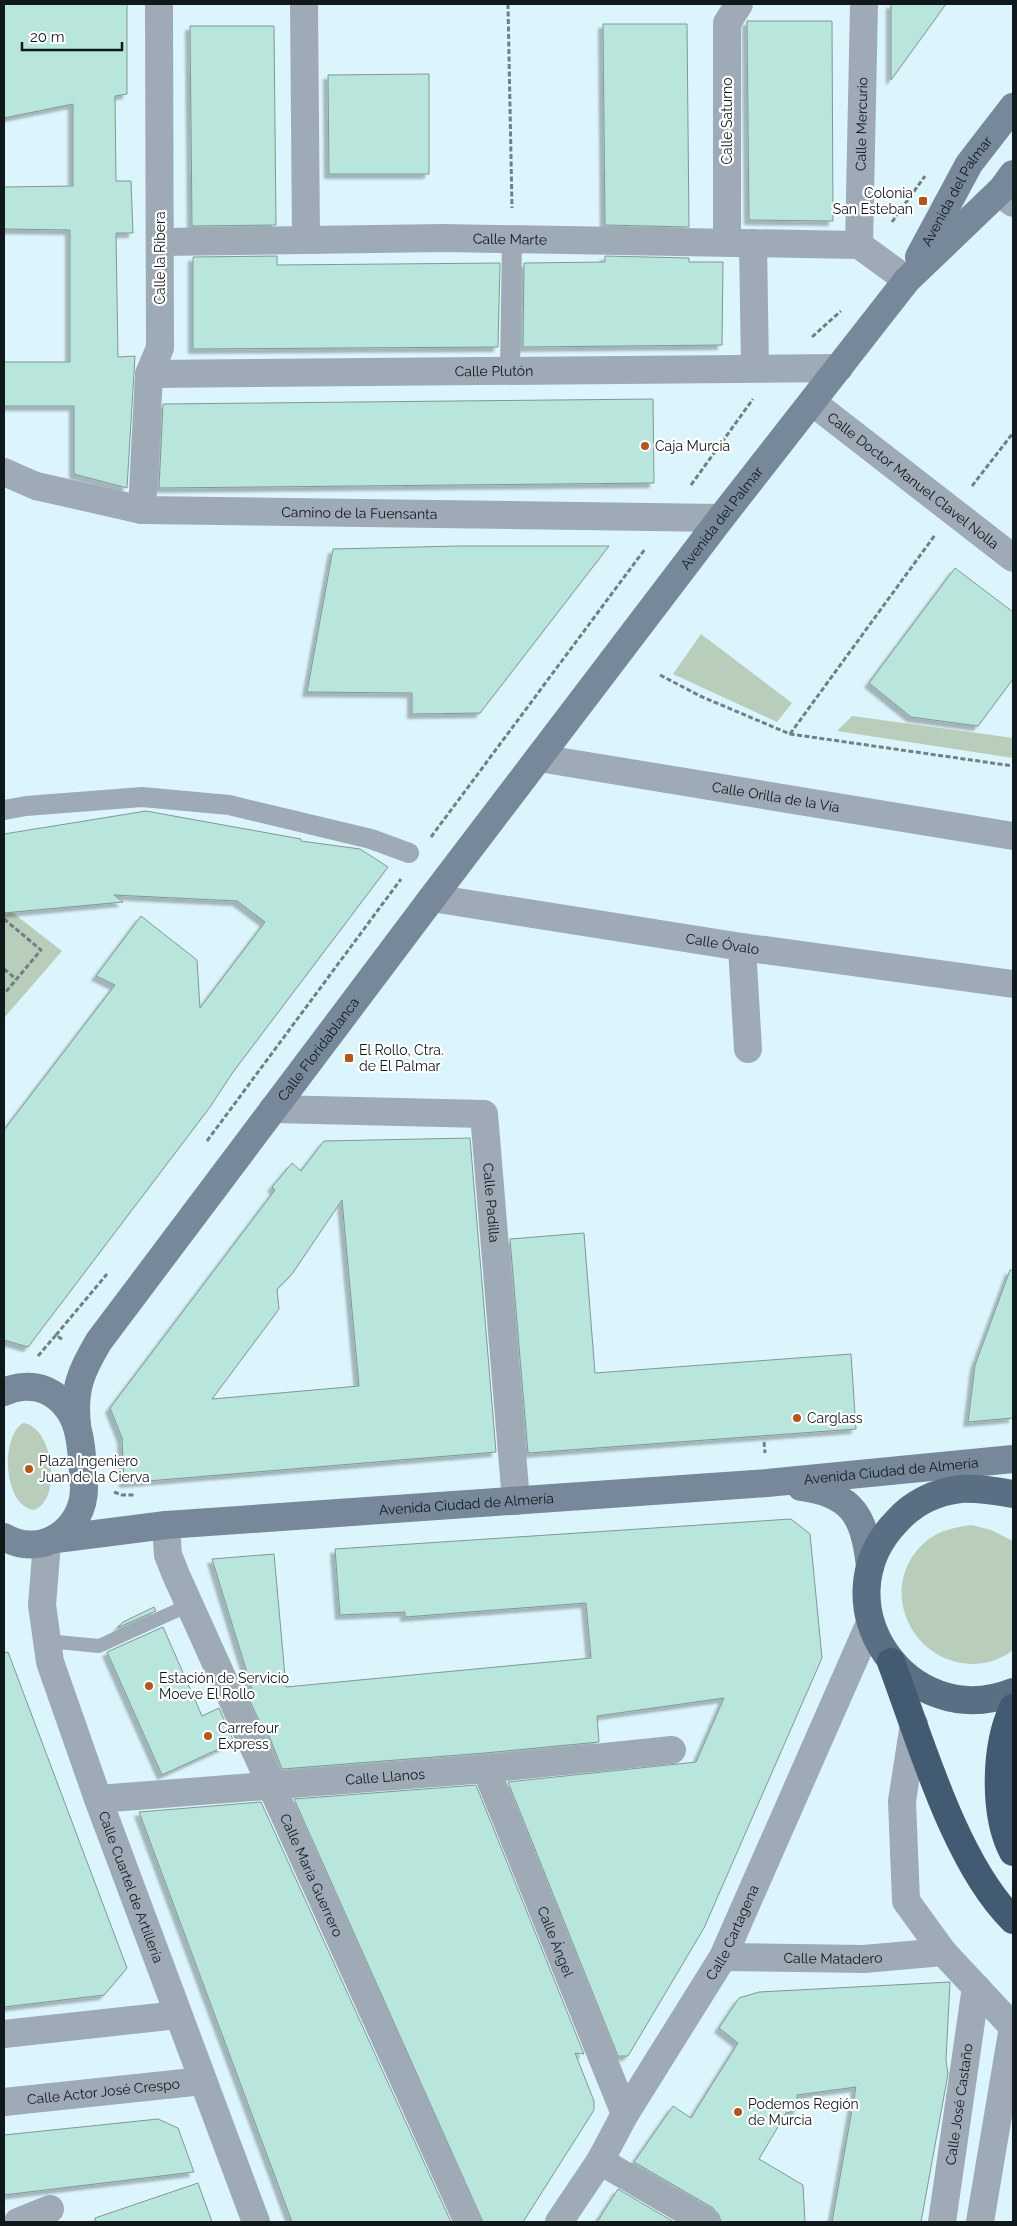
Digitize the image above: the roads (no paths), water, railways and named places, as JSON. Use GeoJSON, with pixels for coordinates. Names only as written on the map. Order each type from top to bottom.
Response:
{"type":"FeatureCollection","features":[{"type":"Feature","properties":{"kind":"highway"},"geometry":{"type":"LineString","coordinates":[[891,1662],[948,1814],[985,1883],[1001,1908],[1013,1920]]}},
{"type":"Feature","properties":{"kind":"highway"},"geometry":{"type":"LineString","coordinates":[[1013,1708],[1005,1726],[1000,1780],[1003,1820],[1013,1852]]}},
{"type":"Feature","properties":{"kind":"main road","name":"Avenida del Palmar"},"geometry":{"type":"LineString","coordinates":[[539,758],[721,518],[907,280],[969,164],[1013,107]]}},
{"type":"Feature","properties":{"kind":"main road","name":"Avenida del Palmar"},"geometry":{"type":"LineString","coordinates":[[907,280],[1008,190]]}},
{"type":"Feature","properties":{"kind":"main road","name":"Calle Floridablanca"},"geometry":{"type":"LineString","coordinates":[[77,1424],[77,1390],[88,1359],[98,1341],[539,758]]}},
{"type":"Feature","properties":{"kind":"main road","name":"Calle Floridablanca"},"geometry":{"type":"LineString","coordinates":[[15,1389],[57,1375],[98,1341]]}},
{"type":"Feature","properties":{"kind":"main road"},"geometry":{"type":"LineString","coordinates":[[15,1389],[42,1389],[60,1399],[70,1410],[77,1424],[84,1497],[78,1517],[72,1526],[27,1542]]}},
{"type":"Feature","properties":{"kind":"main road","name":"Avenida Ciudad de Almería"},"geometry":{"type":"LineString","coordinates":[[27,1542],[166,1525],[767,1484],[1013,1459]]}},
{"type":"Feature","properties":{"kind":"main road","name":"Avenida Ciudad de Almería"},"geometry":{"type":"LineString","coordinates":[[767,1484],[822,1490],[836,1495],[849,1506],[864,1531],[870,1567],[867,1586],[870,1624],[882,1650],[891,1662],[915,1683],[929,1691],[952,1698],[976,1700],[1000,1697],[1013,1692]]}},
{"type":"Feature","properties":{"kind":"main road"},"geometry":{"type":"LineString","coordinates":[[870,1567],[878,1547],[889,1528],[904,1512],[923,1500],[943,1492],[961,1489],[1013,1494]]}},
{"type":"Feature","properties":{"kind":"main road","name":"Avenida Ciudad de Almería"},"geometry":{"type":"LineString","coordinates":[[84,1497],[92,1509],[115,1519],[166,1525]]}},
{"type":"Feature","properties":{"kind":"street","name":"Calle la Ribera"},"geometry":{"type":"LineString","coordinates":[[142,510],[149,374],[160,348],[159,4]]}},
{"type":"Feature","properties":{"kind":"street"},"geometry":{"type":"LineString","coordinates":[[304,4],[306,239]]}},
{"type":"Feature","properties":{"kind":"street","name":"Calle Saturno"},"geometry":{"type":"LineString","coordinates":[[727,242],[727,23],[739,4]]}},
{"type":"Feature","properties":{"kind":"street","name":"Calle Mercurio"},"geometry":{"type":"LineString","coordinates":[[859,245],[864,4]]}},
{"type":"Feature","properties":{"kind":"street","name":"Calle Marte"},"geometry":{"type":"LineString","coordinates":[[160,242],[306,239],[512,239],[859,245]]}},
{"type":"Feature","properties":{"kind":"street"},"geometry":{"type":"LineString","coordinates":[[510,370],[512,239]]}},
{"type":"Feature","properties":{"kind":"street"},"geometry":{"type":"LineString","coordinates":[[754,243],[768,368]]}},
{"type":"Feature","properties":{"kind":"street"},"geometry":{"type":"LineString","coordinates":[[859,245],[907,280]]}},
{"type":"Feature","properties":{"kind":"street","name":"Calle Plutón"},"geometry":{"type":"LineString","coordinates":[[149,374],[839,368]]}},
{"type":"Feature","properties":{"kind":"street","name":"Calle Doctor Manuel Clavel Nolla"},"geometry":{"type":"LineString","coordinates":[[812,402],[1013,558]]}},
{"type":"Feature","properties":{"kind":"street","name":"Camino de la Fuensanta"},"geometry":{"type":"LineString","coordinates":[[4,472],[36,486],[142,510],[721,518]]}},
{"type":"Feature","properties":{"kind":"street","name":"Calle Orilla de la Vía"},"geometry":{"type":"LineString","coordinates":[[539,758],[1013,836]]}},
{"type":"Feature","properties":{"kind":"street"},"geometry":{"type":"LineString","coordinates":[[4,810],[26,806],[142,797],[229,805],[418,849]]}},
{"type":"Feature","properties":{"kind":"street","name":"Calle Óvalo"},"geometry":{"type":"LineString","coordinates":[[432,898],[742,947],[1013,984]]}},
{"type":"Feature","properties":{"kind":"street"},"geometry":{"type":"LineString","coordinates":[[742,947],[748,1049]]}},
{"type":"Feature","properties":{"kind":"street","name":"Calle Padilla"},"geometry":{"type":"LineString","coordinates":[[273,1109],[484,1114],[516,1501]]}},
{"type":"Feature","properties":{"kind":"street","name":"Calle María Guerrero"},"geometry":{"type":"LineString","coordinates":[[166,1525],[168,1555],[189,1605],[269,1787],[468,2222]]}},
{"type":"Feature","properties":{"kind":"street","name":"Calle Cuartel de Artillería"},"geometry":{"type":"LineString","coordinates":[[27,1542],[42,1605],[47,1641],[61,1697],[256,2222]]}},
{"type":"Feature","properties":{"kind":"street","name":"Calle Cartagena"},"geometry":{"type":"LineString","coordinates":[[559,2222],[600,2161],[626,2114],[723,1957],[870,1624]]}},
{"type":"Feature","properties":{"kind":"street"},"geometry":{"type":"LineString","coordinates":[[914,1724],[902,1801],[906,1901],[943,1952],[1013,2027],[980,2222]]}},
{"type":"Feature","properties":{"kind":"street","name":"Calle Llanos"},"geometry":{"type":"LineString","coordinates":[[98,1799],[269,1787],[672,1750]]}},
{"type":"Feature","properties":{"kind":"street","name":"Calle Ángel"},"geometry":{"type":"LineString","coordinates":[[486,1768],[626,2114]]}},
{"type":"Feature","properties":{"kind":"street","name":"Calle Matadero"},"geometry":{"type":"LineString","coordinates":[[723,1957],[864,1959],[943,1952]]}},
{"type":"Feature","properties":{"kind":"street","name":"Calle José Castaño"},"geometry":{"type":"LineString","coordinates":[[942,2222],[976,1987]]}},
{"type":"Feature","properties":{"kind":"street"},"geometry":{"type":"LineString","coordinates":[[4,2034],[178,2015]]}},
{"type":"Feature","properties":{"kind":"street","name":"Calle Actor José Crespo"},"geometry":{"type":"LineString","coordinates":[[4,2102],[203,2081]]}},
{"type":"Feature","properties":{"kind":"street"},"geometry":{"type":"LineString","coordinates":[[600,2161],[705,2222]]}},
{"type":"Feature","properties":{"kind":"street"},"geometry":{"type":"LineString","coordinates":[[18,2222],[50,2210]]}},
{"type":"Feature","properties":{"kind":"lane"},"geometry":{"type":"LineString","coordinates":[[47,1641],[99,1646],[189,1605]]}},
{"type":"Feature","properties":{"kind":"place","name":"Colonia San Esteban"},"geometry":{"type":"Point","coordinates":[923,201]}},
{"type":"Feature","properties":{"kind":"place","name":"Caja Murcia"},"geometry":{"type":"Point","coordinates":[645,446]}},
{"type":"Feature","properties":{"kind":"place","name":"El Rollo, Ctra. de El Palmar"},"geometry":{"type":"Point","coordinates":[349,1058]}},
{"type":"Feature","properties":{"kind":"place","name":"Carglass"},"geometry":{"type":"Point","coordinates":[797,1418]}},
{"type":"Feature","properties":{"kind":"place","name":"Plaza Ingeniero Juan de la Cierva"},"geometry":{"type":"Point","coordinates":[29,1469]}},
{"type":"Feature","properties":{"kind":"place","name":"Estación de Servicio Moeve El Rollo"},"geometry":{"type":"Point","coordinates":[149,1686]}},
{"type":"Feature","properties":{"kind":"place","name":"Carrefour Express"},"geometry":{"type":"Point","coordinates":[208,1736]}},
{"type":"Feature","properties":{"kind":"place","name":"Podemos Región de Murcia"},"geometry":{"type":"Point","coordinates":[738,2112]}}]}
